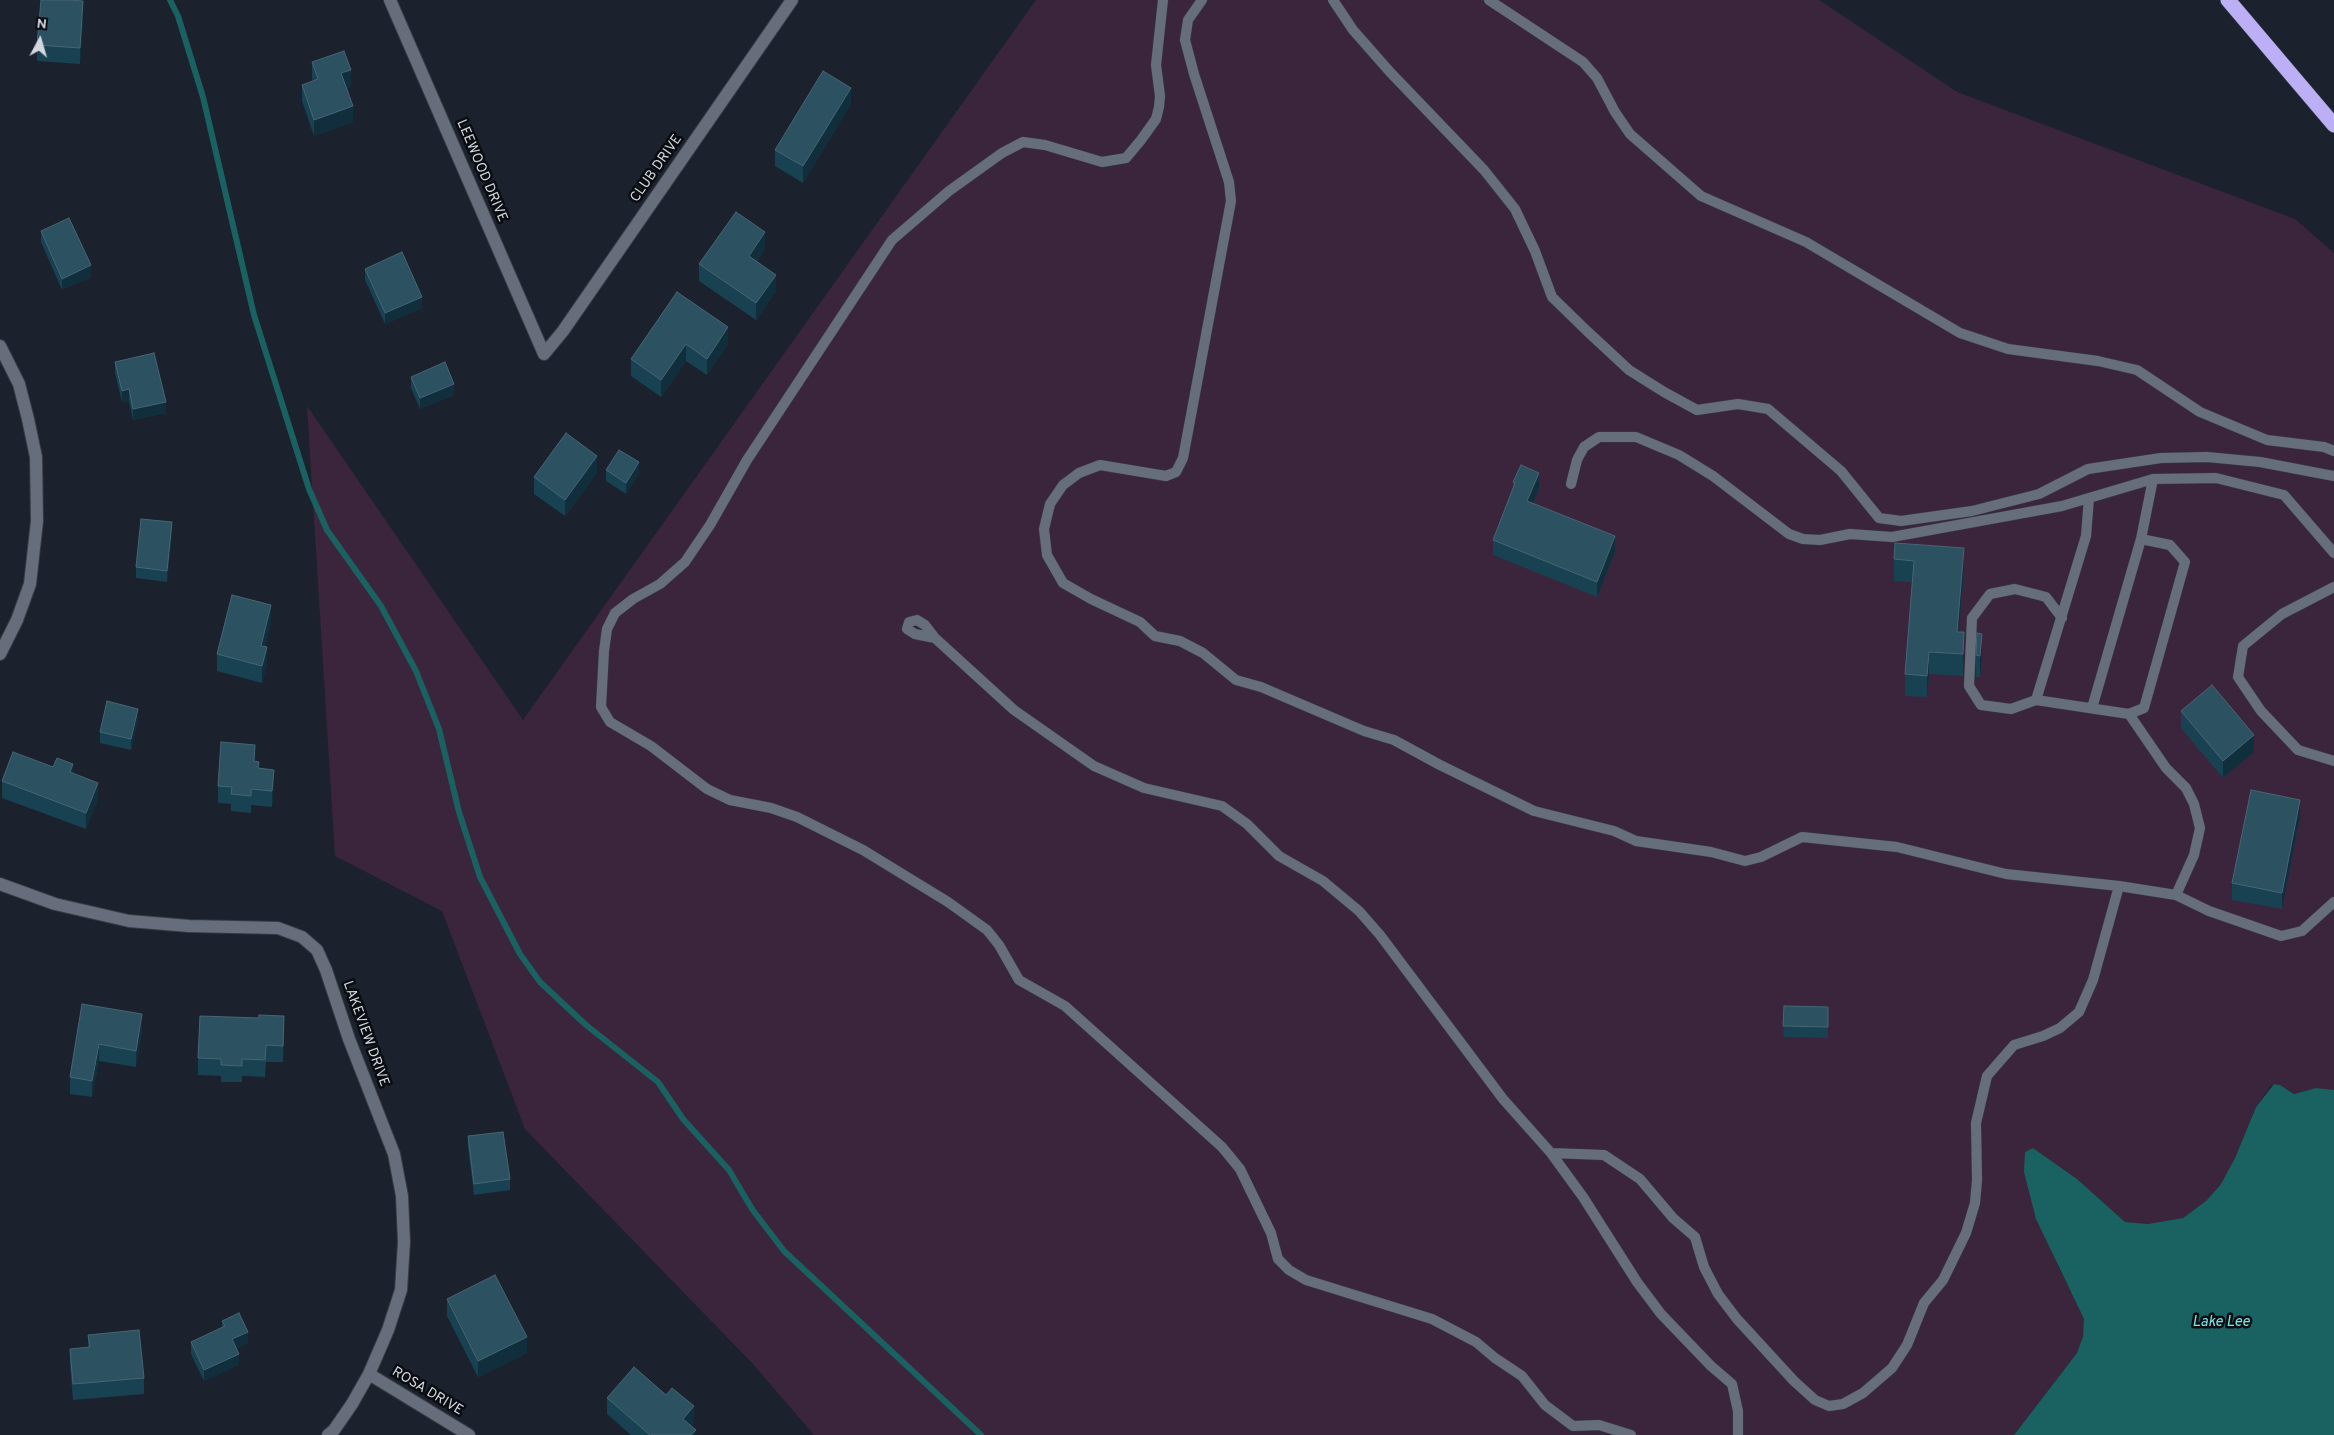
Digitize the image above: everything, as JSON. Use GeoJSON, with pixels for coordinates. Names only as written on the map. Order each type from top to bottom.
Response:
{"type":"FeatureCollection","features":[{"type":"Feature","properties":{"kind":"highway"},"geometry":{"type":"LineString","coordinates":[[2228,0],[2334,125]]}},
{"type":"Feature","properties":{"kind":"street","name":"LEEWOOD DRIVE"},"geometry":{"type":"LineString","coordinates":[[390,0],[544,354]]}},
{"type":"Feature","properties":{"kind":"street","name":"CLUB DRIVE"},"geometry":{"type":"LineString","coordinates":[[544,354],[563,331],[792,0]]}},
{"type":"Feature","properties":{"kind":"street"},"geometry":{"type":"LineString","coordinates":[[0,346],[19,384],[28,419],[36,457],[37,521],[30,584],[18,620],[0,654]]}},
{"type":"Feature","properties":{"kind":"street","name":"LAKEVIEW DRIVE"},"geometry":{"type":"LineString","coordinates":[[0,884],[55,904],[129,921],[188,926],[278,928],[302,937],[317,950],[394,1154],[402,1196],[404,1242],[401,1290],[388,1330],[369,1374],[348,1411],[328,1435]]}},
{"type":"Feature","properties":{"kind":"street","name":"ROSA DRIVE"},"geometry":{"type":"LineString","coordinates":[[369,1374],[469,1435]]}},
{"type":"Feature","properties":{"kind":"lane"},"geometry":{"type":"LineString","coordinates":[[1164,0],[1156,65],[1160,96],[1159,107],[1156,119],[1141,140],[1126,158],[1102,162],[1046,145],[1023,142],[1002,153],[949,191],[892,240],[747,460],[710,525],[685,562],[660,584],[633,599],[615,614],[607,629],[601,707],[610,722],[651,746],[707,790],[730,800],[771,808],[797,817],[863,850],[948,902],[987,930],[999,945],[1019,980],[1065,1006],[1222,1147],[1240,1169],[1270,1233],[1278,1259],[1289,1270],[1306,1280],[1432,1319],[1476,1342],[1495,1358],[1522,1376],[1545,1405],[1573,1426],[1599,1425],[1631,1435]]}},
{"type":"Feature","properties":{"kind":"lane"},"geometry":{"type":"LineString","coordinates":[[1202,0],[1188,20],[1185,40],[1229,182],[1231,201],[1183,458],[1176,472],[1166,476],[1100,465],[1079,473],[1063,485],[1050,504],[1044,530],[1048,555],[1063,583],[1091,599],[1140,622],[1155,636],[1180,641],[1203,652],[1236,680],[1261,687],[1364,731],[1394,740],[1534,811],[1614,831],[1636,841],[1711,852],[1745,861],[1761,857],[1802,837],[1897,847],[2006,874],[2119,886],[2176,895],[2209,911],[2281,936],[2302,931],[2334,902]]}},
{"type":"Feature","properties":{"kind":"lane"},"geometry":{"type":"LineString","coordinates":[[1333,0],[1353,30],[1484,170],[1515,209],[1535,251],[1552,297],[1628,370],[1698,410],[1715,409],[1738,404],[1768,409],[1841,471],[1879,518],[1901,521],[1972,511],[2039,494],[2088,469],[2161,458],[2207,458],[2260,462],[2334,476]]}},
{"type":"Feature","properties":{"kind":"lane"},"geometry":{"type":"LineString","coordinates":[[1489,0],[1583,62],[1597,78],[1614,112],[1630,134],[1701,196],[1766,222],[1806,242],[1960,333],[2008,349],[2098,361],[2137,370],[2200,412],[2267,440],[2324,447],[2334,451]]}},
{"type":"Feature","properties":{"kind":"lane"},"geometry":{"type":"LineString","coordinates":[[1571,484],[1577,460],[1584,447],[1599,437],[1636,436],[1679,455],[1713,476],[1789,534],[1803,539],[1820,540],[1850,534],[1892,537],[2062,506],[2153,479],[2216,478],[2284,494],[2334,553]]}},
{"type":"Feature","properties":{"kind":"lane"},"geometry":{"type":"LineString","coordinates":[[2092,708],[2141,539],[2153,479]]}},
{"type":"Feature","properties":{"kind":"lane"},"geometry":{"type":"LineString","coordinates":[[2036,700],[2086,536],[2089,498]]}},
{"type":"Feature","properties":{"kind":"lane"},"geometry":{"type":"LineString","coordinates":[[2062,618],[2046,597],[2015,589],[1990,594],[1972,618],[1969,686],[1981,705],[2011,709],[2036,700],[2128,714],[2144,708],[2185,562],[2170,545],[2141,539]]}},
{"type":"Feature","properties":{"kind":"lane"},"geometry":{"type":"LineString","coordinates":[[2334,587],[2282,614],[2243,646],[2238,677],[2261,711],[2298,750],[2334,761]]}},
{"type":"Feature","properties":{"kind":"lane"},"geometry":{"type":"LineString","coordinates":[[935,638],[1014,710],[1094,766],[1144,788],[1222,806],[1247,824],[1279,856],[1330,887],[1359,911],[1380,934],[1503,1099],[1551,1153],[1584,1197],[1637,1282],[1661,1314],[1732,1384],[1738,1411],[1738,1435]]}},
{"type":"Feature","properties":{"kind":"lane"},"geometry":{"type":"LineString","coordinates":[[2128,714],[2166,768],[2186,788],[2194,804],[2200,828],[2194,855],[2176,895]]}},
{"type":"Feature","properties":{"kind":"lane"},"geometry":{"type":"LineString","coordinates":[[1551,1153],[1604,1155],[1640,1179],[1673,1218],[1695,1237],[1704,1267],[1718,1294],[1737,1319],[1794,1381],[1815,1400],[1829,1406],[1843,1404],[1862,1393],[1892,1368],[1908,1345],[1924,1303],[1943,1280],[1966,1233],[1975,1203],[1977,1180],[1976,1123],[1987,1076],[2014,1045],[2043,1036],[2060,1028],[2079,1012],[2093,980],[2119,886]]}},
{"type":"Feature","properties":{"kind":"shaded area"},"geometry":{"type":"Polygon","coordinates":[[[1036,0],[1819,0],[1957,92],[2295,219],[2334,253],[2334,1090],[2316,1088],[2294,1094],[2280,1085],[2274,1084],[2270,1087],[2256,1107],[2235,1158],[2221,1184],[2206,1201],[2183,1218],[2148,1224],[2125,1222],[2077,1179],[2033,1148],[2025,1152],[2057,1264],[2085,1319],[2083,1336],[2077,1353],[2014,1435],[814,1435],[753,1364],[525,1129],[442,911],[335,856],[307,406],[523,720],[1036,0]]]}},
{"type":"Feature","properties":{"kind":"water","name":"Lake Lee"},"geometry":{"type":"Polygon","coordinates":[[[2274,1084],[2280,1085],[2294,1094],[2316,1088],[2334,1090],[2334,1435],[2014,1435],[2077,1353],[2083,1336],[2084,1319],[2036,1219],[2024,1172],[2025,1152],[2033,1148],[2077,1179],[2125,1222],[2148,1224],[2183,1218],[2206,1201],[2221,1184],[2235,1158],[2256,1107],[2274,1084]]]}},
{"type":"Feature","properties":{"kind":"building"},"geometry":{"type":"Polygon","coordinates":[[[41,0],[83,1],[80,48],[37,45],[41,0]]]}},
{"type":"Feature","properties":{"kind":"building"},"geometry":{"type":"Polygon","coordinates":[[[344,51],[351,70],[341,73],[353,106],[314,120],[302,85],[318,79],[312,62],[344,51]]]}},
{"type":"Feature","properties":{"kind":"building"},"geometry":{"type":"Polygon","coordinates":[[[823,71],[851,88],[803,166],[775,150],[823,71]]]}},
{"type":"Feature","properties":{"kind":"building"},"geometry":{"type":"Polygon","coordinates":[[[736,212],[765,232],[749,256],[776,275],[756,303],[699,264],[736,212]]]}},
{"type":"Feature","properties":{"kind":"building"},"geometry":{"type":"Polygon","coordinates":[[[69,218],[91,265],[62,279],[41,231],[69,218]]]}},
{"type":"Feature","properties":{"kind":"building"},"geometry":{"type":"Polygon","coordinates":[[[402,252],[422,297],[385,313],[365,269],[402,252]]]}},
{"type":"Feature","properties":{"kind":"building"},"geometry":{"type":"Polygon","coordinates":[[[677,292],[728,327],[707,359],[686,344],[661,380],[631,359],[677,292]]]}},
{"type":"Feature","properties":{"kind":"building"},"geometry":{"type":"Polygon","coordinates":[[[154,353],[166,402],[133,409],[129,389],[122,391],[115,362],[154,353]]]}},
{"type":"Feature","properties":{"kind":"building"},"geometry":{"type":"Polygon","coordinates":[[[445,362],[454,384],[420,398],[411,377],[445,362]]]}},
{"type":"Feature","properties":{"kind":"building"},"geometry":{"type":"Polygon","coordinates":[[[566,433],[597,456],[565,500],[534,477],[566,433]]]}},
{"type":"Feature","properties":{"kind":"building"},"geometry":{"type":"Polygon","coordinates":[[[619,450],[639,462],[626,483],[606,470],[619,450]]]}},
{"type":"Feature","properties":{"kind":"building"},"geometry":{"type":"Polygon","coordinates":[[[1521,465],[1539,473],[1527,501],[1615,536],[1597,582],[1493,540],[1515,483],[1513,482],[1521,465]]]}},
{"type":"Feature","properties":{"kind":"building"},"geometry":{"type":"Polygon","coordinates":[[[141,519],[172,522],[167,571],[136,567],[141,519]]]}},
{"type":"Feature","properties":{"kind":"building"},"geometry":{"type":"Polygon","coordinates":[[[1895,543],[1964,548],[1957,632],[1964,632],[1963,654],[1929,652],[1927,676],[1905,674],[1914,561],[1894,559],[1895,543]]]}},
{"type":"Feature","properties":{"kind":"building"},"geometry":{"type":"Polygon","coordinates":[[[232,595],[271,605],[261,646],[267,647],[262,666],[217,654],[232,595]]]}},
{"type":"Feature","properties":{"kind":"building"},"geometry":{"type":"Polygon","coordinates":[[[1977,633],[1982,634],[1980,656],[1976,655],[1977,633]]]}},
{"type":"Feature","properties":{"kind":"building"},"geometry":{"type":"Polygon","coordinates":[[[2212,685],[2254,735],[2223,761],[2181,711],[2212,685]]]}},
{"type":"Feature","properties":{"kind":"building"},"geometry":{"type":"Polygon","coordinates":[[[107,701],[138,709],[131,739],[100,732],[107,701]]]}},
{"type":"Feature","properties":{"kind":"building"},"geometry":{"type":"Polygon","coordinates":[[[221,742],[255,745],[254,761],[259,762],[258,768],[274,770],[272,791],[251,789],[251,796],[231,794],[232,787],[218,786],[221,742]]]}},
{"type":"Feature","properties":{"kind":"building"},"geometry":{"type":"Polygon","coordinates":[[[13,752],[53,767],[57,758],[73,764],[70,772],[98,783],[86,813],[2,781],[13,752]]]}},
{"type":"Feature","properties":{"kind":"building"},"geometry":{"type":"Polygon","coordinates":[[[2251,790],[2300,800],[2282,893],[2232,883],[2251,790]]]}},
{"type":"Feature","properties":{"kind":"building"},"geometry":{"type":"Polygon","coordinates":[[[82,1004],[142,1014],[136,1051],[99,1044],[92,1081],[70,1077],[82,1004]]]}},
{"type":"Feature","properties":{"kind":"building"},"geometry":{"type":"Polygon","coordinates":[[[1784,1006],[1828,1007],[1828,1027],[1783,1026],[1784,1006]]]}},
{"type":"Feature","properties":{"kind":"building"},"geometry":{"type":"Polygon","coordinates":[[[259,1015],[284,1016],[283,1046],[266,1045],[265,1060],[242,1059],[242,1066],[221,1065],[221,1059],[198,1058],[200,1016],[259,1018],[259,1015]]]}},
{"type":"Feature","properties":{"kind":"building"},"geometry":{"type":"Polygon","coordinates":[[[503,1132],[510,1179],[474,1184],[468,1136],[503,1132]]]}},
{"type":"Feature","properties":{"kind":"building"},"geometry":{"type":"Polygon","coordinates":[[[495,1275],[527,1337],[478,1361],[447,1299],[495,1275]]]}},
{"type":"Feature","properties":{"kind":"building"},"geometry":{"type":"Polygon","coordinates":[[[239,1313],[248,1332],[232,1339],[239,1354],[204,1370],[191,1342],[225,1326],[222,1321],[239,1313]]]}},
{"type":"Feature","properties":{"kind":"building"},"geometry":{"type":"Polygon","coordinates":[[[139,1330],[144,1378],[73,1384],[70,1349],[90,1347],[88,1335],[139,1330]]]}},
{"type":"Feature","properties":{"kind":"building"},"geometry":{"type":"Polygon","coordinates":[[[634,1367],[666,1395],[672,1388],[694,1406],[683,1419],[696,1430],[691,1435],[650,1435],[607,1398],[634,1367]]]}},
{"type":"Feature","properties":{"kind":"waterway"},"geometry":{"type":"LineString","coordinates":[[170,0],[178,16],[203,97],[254,315],[309,489],[327,530],[381,606],[416,671],[439,729],[459,812],[480,877],[520,954],[540,982],[586,1025],[658,1082],[683,1119],[729,1170],[752,1209],[784,1251],[981,1435]]}}]}
